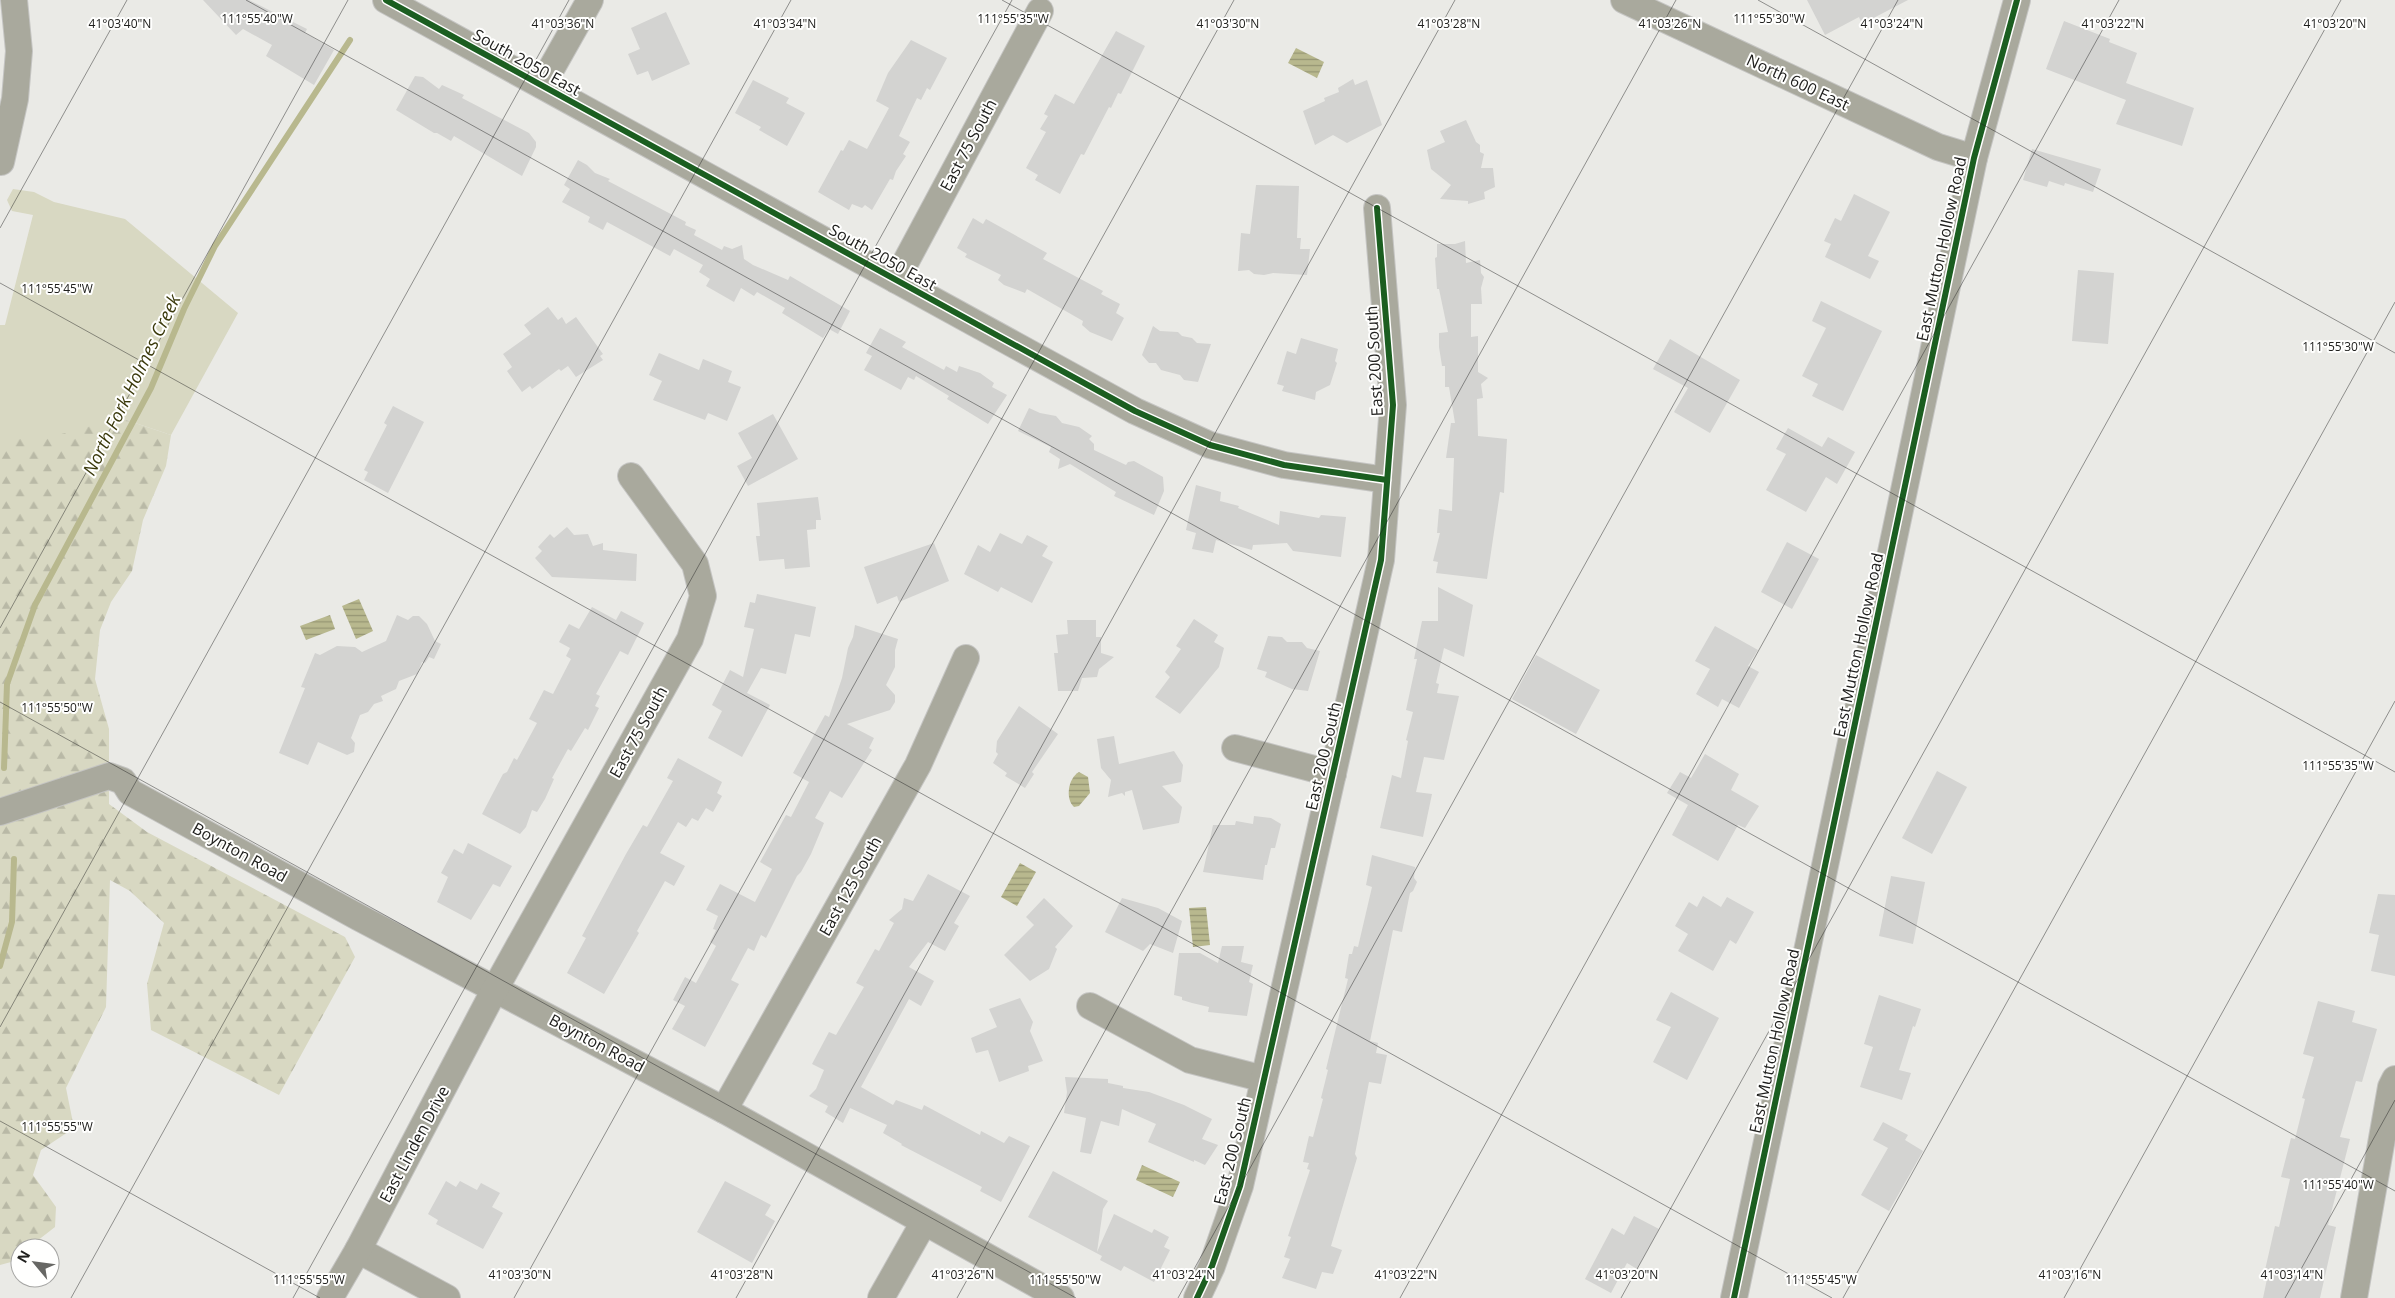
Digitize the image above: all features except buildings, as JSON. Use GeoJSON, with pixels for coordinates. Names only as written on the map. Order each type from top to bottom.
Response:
{"type":"FeatureCollection","features":[{"type":"Feature","properties":{"kind":"street"},"geometry":{"type":"LineString","coordinates":[[2,162],[15,99],[19,51],[14,0]]}},
{"type":"Feature","properties":{"kind":"street","name":"South 2050 East"},"geometry":{"type":"LineString","coordinates":[[386,0],[1136,411],[1210,445],[1284,465],[1387,480]]}},
{"type":"Feature","properties":{"kind":"street"},"geometry":{"type":"LineString","coordinates":[[542,85],[590,0]]}},
{"type":"Feature","properties":{"kind":"street","name":"North 600 East"},"geometry":{"type":"LineString","coordinates":[[1624,0],[1938,147],[1974,158]]}},
{"type":"Feature","properties":{"kind":"street","name":"East Mutton Hollow Road"},"geometry":{"type":"LineString","coordinates":[[1734,1298],[1974,158],[2017,0]]}},
{"type":"Feature","properties":{"kind":"street","name":"East 75 South"},"geometry":{"type":"LineString","coordinates":[[896,280],[1040,11]]}},
{"type":"Feature","properties":{"kind":"street","name":"East 200 South"},"geometry":{"type":"LineString","coordinates":[[1197,1298],[1212,1266],[1240,1186],[1381,560],[1393,405],[1377,208]]}},
{"type":"Feature","properties":{"kind":"street","name":"East 75 South"},"geometry":{"type":"LineString","coordinates":[[495,990],[690,639],[703,596],[695,564],[631,476]]}},
{"type":"Feature","properties":{"kind":"street","name":"East 125 South"},"geometry":{"type":"LineString","coordinates":[[724,1110],[918,765],[966,658]]}},
{"type":"Feature","properties":{"kind":"street"},"geometry":{"type":"LineString","coordinates":[[1235,748],[1333,774]]}},
{"type":"Feature","properties":{"kind":"street","name":"Boynton Road"},"geometry":{"type":"LineString","coordinates":[[0,812],[109,776],[123,781],[130,792],[495,990],[724,1110],[1061,1298]]}},
{"type":"Feature","properties":{"kind":"street","name":"East Linden Drive"},"geometry":{"type":"LineString","coordinates":[[330,1298],[358,1250],[495,990]]}},
{"type":"Feature","properties":{"kind":"street"},"geometry":{"type":"LineString","coordinates":[[1090,1006],[1190,1060],[1264,1079]]}},
{"type":"Feature","properties":{"kind":"street"},"geometry":{"type":"LineString","coordinates":[[2354,1298],[2391,1087],[2395,1079]]}},
{"type":"Feature","properties":{"kind":"street"},"geometry":{"type":"LineString","coordinates":[[881,1298],[924,1222]]}},
{"type":"Feature","properties":{"kind":"street"},"geometry":{"type":"LineString","coordinates":[[358,1250],[447,1298]]}},
{"type":"Feature","properties":{"kind":"green space"},"geometry":{"type":"Polygon","coordinates":[[[13,189],[34,192],[54,202],[125,219],[238,313],[171,435],[120,418],[0,512],[0,325],[5,325],[33,215],[12,211],[7,200],[13,189]]]}},
{"type":"Feature","properties":{"kind":"green space"},"geometry":{"type":"Polygon","coordinates":[[[120,418],[171,435],[166,466],[143,520],[132,571],[111,602],[100,630],[95,679],[109,729],[109,804],[147,832],[345,937],[355,957],[279,1095],[151,1030],[147,984],[164,923],[130,891],[110,880],[106,1007],[66,1088],[74,1128],[41,1150],[33,1175],[56,1207],[55,1227],[41,1238],[10,1238],[10,1262],[0,1265],[0,444],[6,439],[43,439],[120,418]]]}},
{"type":"Feature","properties":{"kind":"shaded area"},"geometry":{"type":"Polygon","coordinates":[[[1296,48],[1324,62],[1317,78],[1288,63],[1296,48]]]}},
{"type":"Feature","properties":{"kind":"shaded area"},"geometry":{"type":"Polygon","coordinates":[[[359,599],[373,631],[356,639],[342,606],[359,599]]]}},
{"type":"Feature","properties":{"kind":"shaded area"},"geometry":{"type":"Polygon","coordinates":[[[330,615],[335,629],[306,640],[300,626],[330,615]]]}},
{"type":"Feature","properties":{"kind":"shaded area"},"geometry":{"type":"Polygon","coordinates":[[[1079,772],[1088,777],[1090,793],[1079,806],[1074,807],[1069,799],[1069,789],[1072,779],[1079,772]]]}},
{"type":"Feature","properties":{"kind":"shaded area"},"geometry":{"type":"Polygon","coordinates":[[[1020,863],[1036,872],[1017,906],[1001,897],[1020,863]]]}},
{"type":"Feature","properties":{"kind":"shaded area"},"geometry":{"type":"Polygon","coordinates":[[[1206,907],[1210,945],[1193,947],[1189,908],[1206,907]]]}},
{"type":"Feature","properties":{"kind":"shaded area"},"geometry":{"type":"Polygon","coordinates":[[[1142,1165],[1180,1182],[1173,1197],[1136,1180],[1142,1165]]]}},
{"type":"Feature","properties":{"kind":"waterway","name":"North Fork Holmes Creek"},"geometry":{"type":"LineString","coordinates":[[4,768],[7,684],[35,605],[151,388],[184,309],[215,246],[350,40]]}},
{"type":"Feature","properties":{"kind":"waterway","name":"North Fork Holmes Creek"},"geometry":{"type":"LineString","coordinates":[[0,966],[12,922],[14,859]]}},
{"type":"Feature","properties":{"kind":"cycle path"},"geometry":{"type":"LineString","coordinates":[[386,0],[1135,411],[1210,445],[1284,465],[1387,480]]}},
{"type":"Feature","properties":{"kind":"cycle path"},"geometry":{"type":"LineString","coordinates":[[1734,1298],[1974,158],[2017,0]]}},
{"type":"Feature","properties":{"kind":"cycle path"},"geometry":{"type":"LineString","coordinates":[[1197,1298],[1212,1266],[1240,1186],[1381,560],[1393,405],[1377,208]]}}]}
